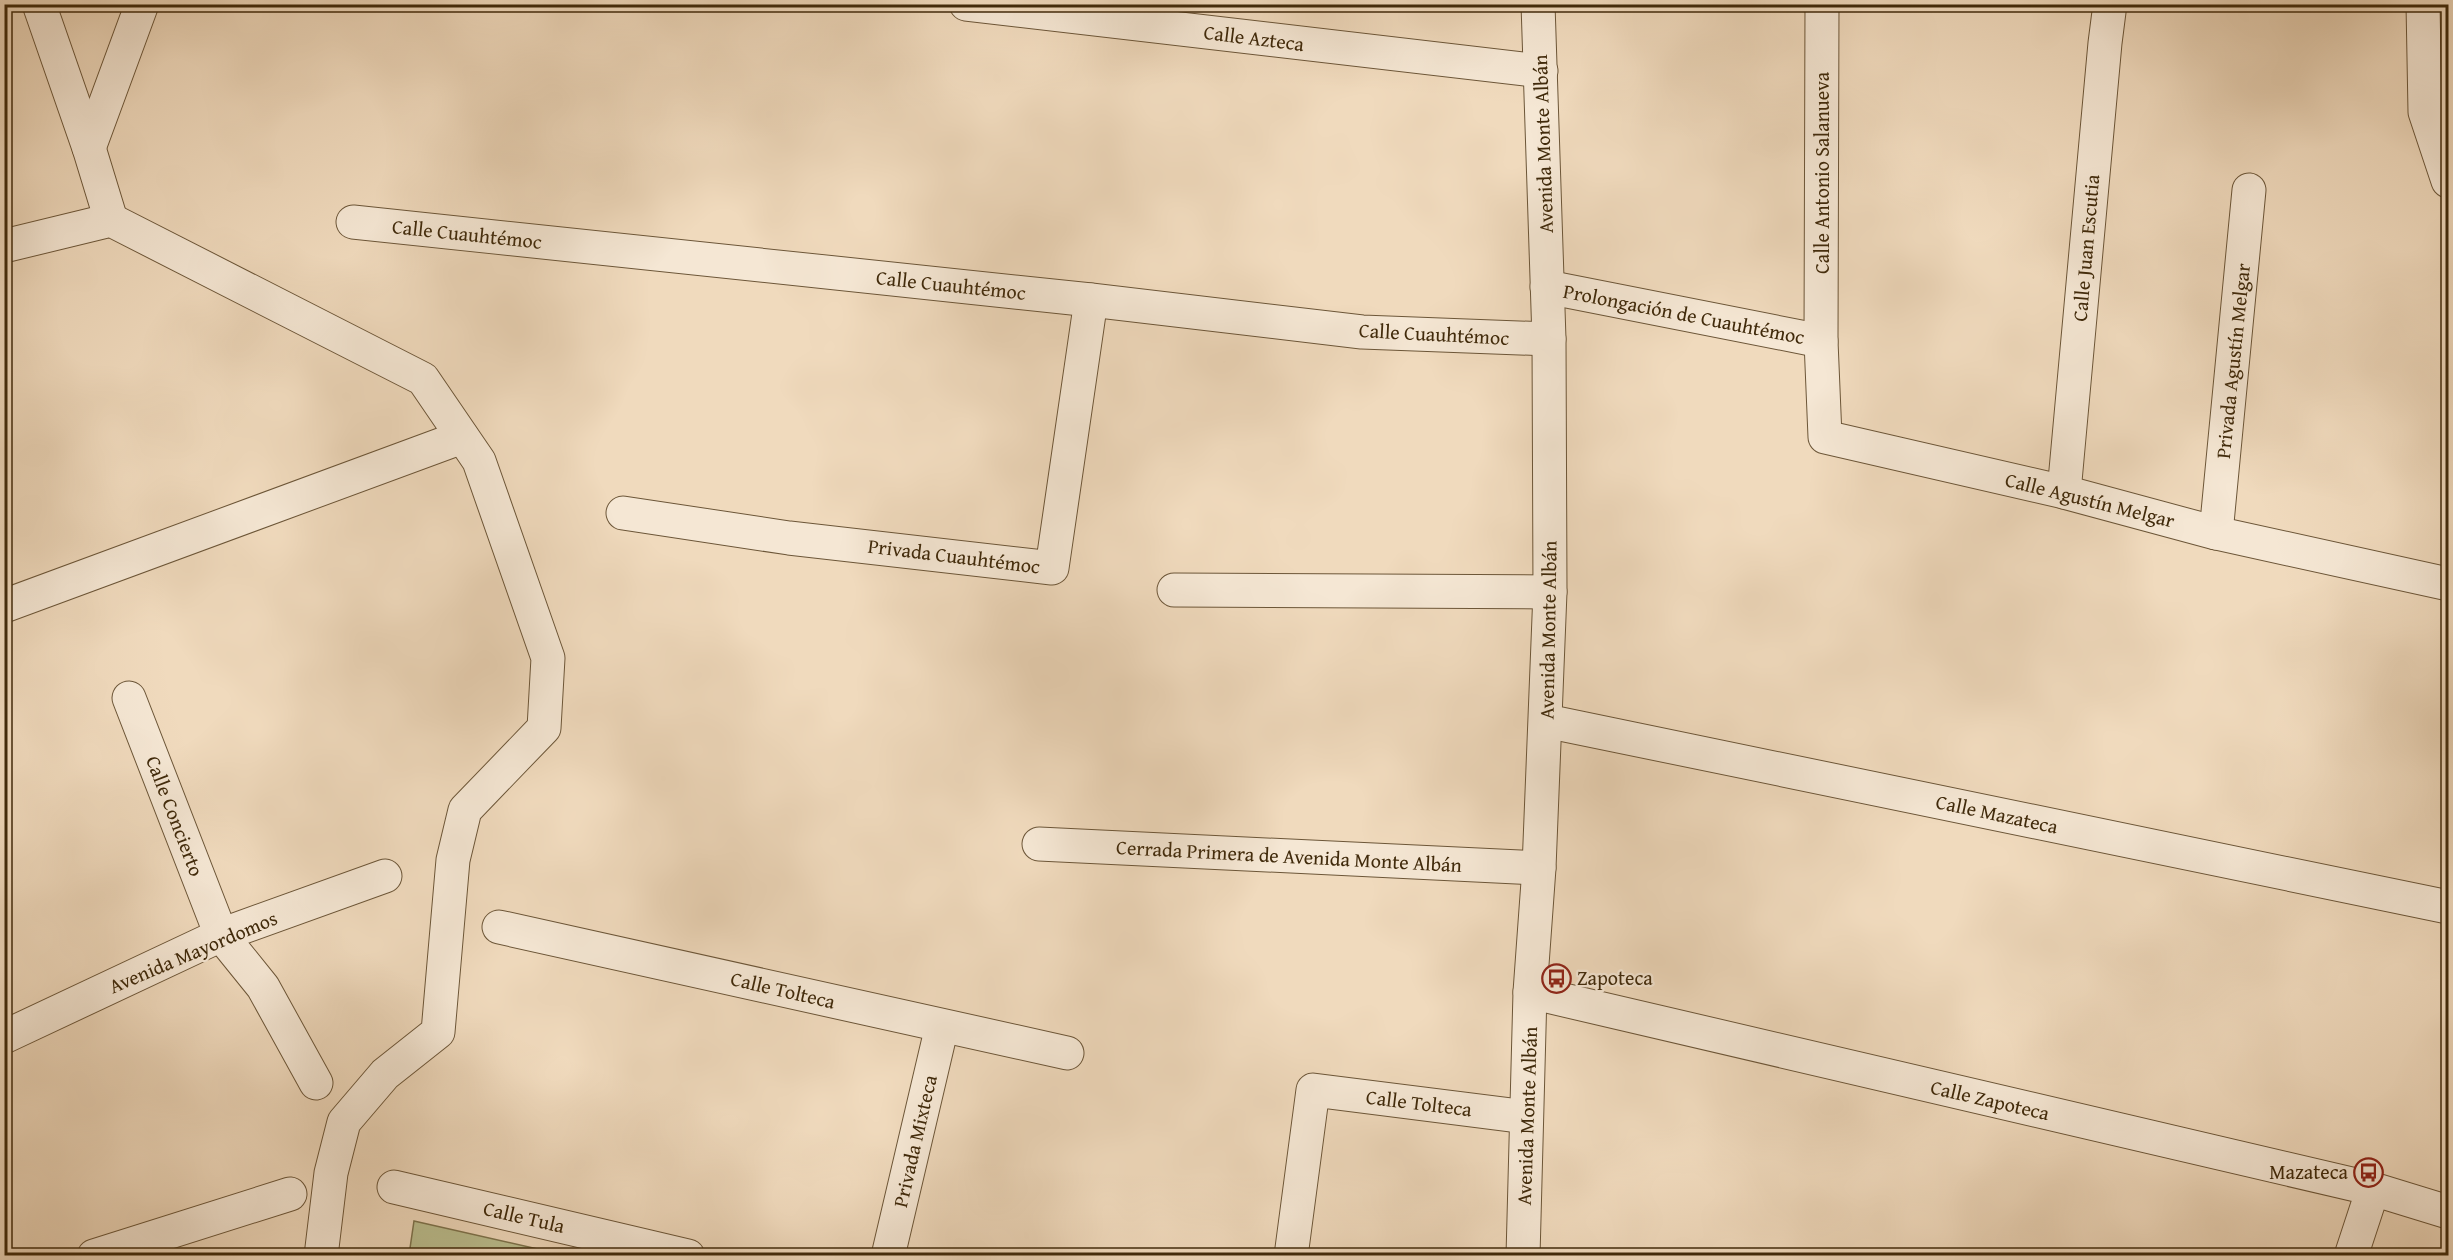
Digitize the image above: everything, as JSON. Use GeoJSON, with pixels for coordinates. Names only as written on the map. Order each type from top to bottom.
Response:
{"type":"FeatureCollection","features":[{"type":"Feature","properties":{"kind":"street"},"geometry":{"type":"LineString","coordinates":[[39,4],[89,148],[111,220]]}},
{"type":"Feature","properties":{"kind":"street"},"geometry":{"type":"LineString","coordinates":[[89,148],[142,4]]}},
{"type":"Feature","properties":{"kind":"street","name":"Calle Azteca"},"geometry":{"type":"LineString","coordinates":[[966,4],[1541,71]]}},
{"type":"Feature","properties":{"kind":"street","name":"Avenida Monte Albán"},"geometry":{"type":"LineString","coordinates":[[1523,1256],[1530,992],[1539,868],[1550,592],[1549,339],[1538,4]]}},
{"type":"Feature","properties":{"kind":"street","name":"Calle Antonio Salanueva"},"geometry":{"type":"LineString","coordinates":[[1821,341],[1822,4]]}},
{"type":"Feature","properties":{"kind":"street","name":"Calle Juan Escutia"},"geometry":{"type":"LineString","coordinates":[[2064,492],[2110,4]]}},
{"type":"Feature","properties":{"kind":"street"},"geometry":{"type":"LineString","coordinates":[[2423,4],[2425,112],[2448,181]]}},
{"type":"Feature","properties":{"kind":"street","name":"Privada Agustín Melgar"},"geometry":{"type":"LineString","coordinates":[[2216,533],[2249,190]]}},
{"type":"Feature","properties":{"kind":"street"},"geometry":{"type":"LineString","coordinates":[[4,246],[111,220],[423,379],[479,461],[548,658],[544,728],[465,810],[453,860],[438,1032],[385,1074],[344,1122],[331,1173],[321,1256]]}},
{"type":"Feature","properties":{"kind":"street","name":"Calle Cuauhtémoc"},"geometry":{"type":"LineString","coordinates":[[353,222],[1091,300],[1362,332],[1549,339]]}},
{"type":"Feature","properties":{"kind":"street","name":"Prolongación de Cuauhtémoc"},"geometry":{"type":"LineString","coordinates":[[1547,287],[1821,341]]}},
{"type":"Feature","properties":{"kind":"street","name":"Privada Cuauhtémoc"},"geometry":{"type":"LineString","coordinates":[[623,513],[789,538],[1052,568],[1091,300]]}},
{"type":"Feature","properties":{"kind":"street","name":"Calle Agustín Melgar"},"geometry":{"type":"LineString","coordinates":[[1821,341],[1825,437],[2064,492],[2216,533],[2448,584]]}},
{"type":"Feature","properties":{"kind":"street"},"geometry":{"type":"LineString","coordinates":[[4,606],[462,437]]}},
{"type":"Feature","properties":{"kind":"street"},"geometry":{"type":"LineString","coordinates":[[1174,590],[1550,592]]}},
{"type":"Feature","properties":{"kind":"street","name":"Calle Concierto"},"geometry":{"type":"LineString","coordinates":[[129,698],[221,935],[263,987],[316,1083]]}},
{"type":"Feature","properties":{"kind":"street","name":"Calle Mazateca"},"geometry":{"type":"LineString","coordinates":[[1546,721],[2448,907]]}},
{"type":"Feature","properties":{"kind":"street","name":"Cerrada Primera de Avenida Monte Albán"},"geometry":{"type":"LineString","coordinates":[[1039,844],[1539,868]]}},
{"type":"Feature","properties":{"kind":"street","name":"Avenida Mayordomos"},"geometry":{"type":"LineString","coordinates":[[4,1037],[221,935],[385,876]]}},
{"type":"Feature","properties":{"kind":"street","name":"Calle Tolteca"},"geometry":{"type":"LineString","coordinates":[[499,927],[1067,1053]]}},
{"type":"Feature","properties":{"kind":"street","name":"Calle Zapoteca"},"geometry":{"type":"LineString","coordinates":[[1530,992],[2373,1189],[2448,1212]]}},
{"type":"Feature","properties":{"kind":"street","name":"Privada Mixteca"},"geometry":{"type":"LineString","coordinates":[[888,1256],[942,1026]]}},
{"type":"Feature","properties":{"kind":"street","name":"Calle Tolteca"},"geometry":{"type":"LineString","coordinates":[[1291,1256],[1313,1090],[1526,1117]]}},
{"type":"Feature","properties":{"kind":"street","name":"Calle Tula"},"geometry":{"type":"LineString","coordinates":[[394,1187],[688,1256]]}},
{"type":"Feature","properties":{"kind":"street"},"geometry":{"type":"LineString","coordinates":[[2350,1256],[2373,1189]]}},
{"type":"Feature","properties":{"kind":"street"},"geometry":{"type":"LineString","coordinates":[[94,1256],[290,1194]]}},
{"type":"Feature","properties":{"kind":"green space"},"geometry":{"type":"Polygon","coordinates":[[[414,1221],[564,1255],[409,1255],[414,1221]]]}},
{"type":"Feature","properties":{"kind":"place","name":"Zapoteca"},"geometry":{"type":"Point","coordinates":[1556,978]}},
{"type":"Feature","properties":{"kind":"place","name":"Mazateca"},"geometry":{"type":"Point","coordinates":[2369,1172]}}]}
